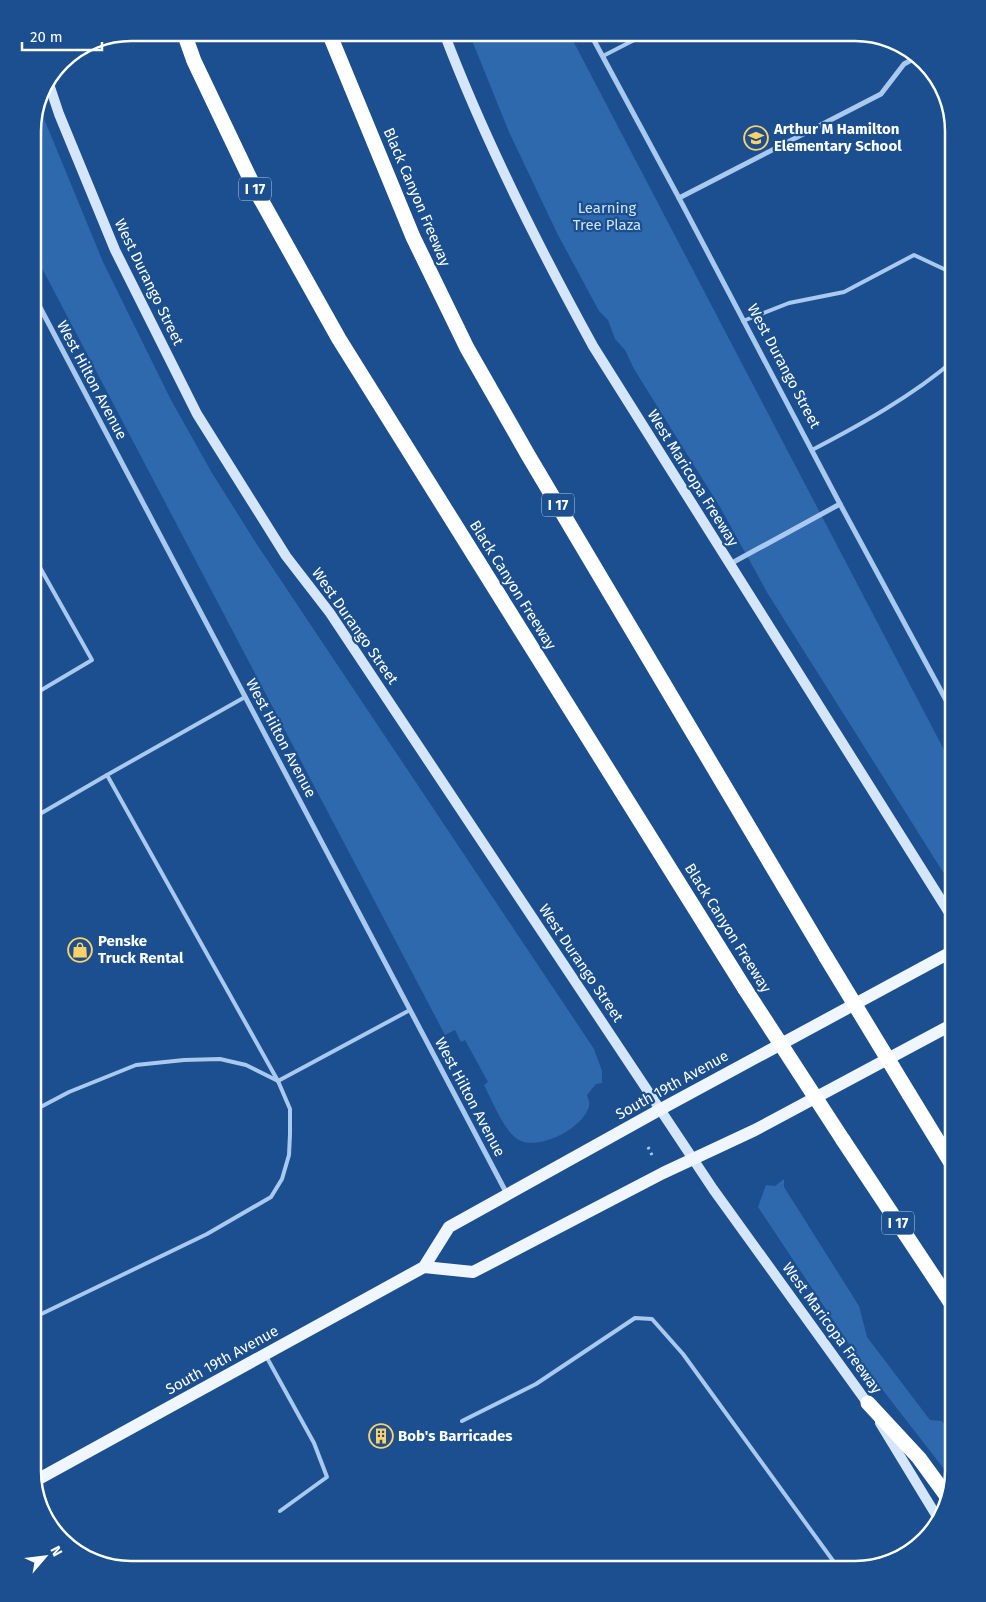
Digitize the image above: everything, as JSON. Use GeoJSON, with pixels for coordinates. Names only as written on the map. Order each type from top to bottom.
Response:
{"type":"FeatureCollection","features":[{"type":"Feature","properties":{"kind":"highway","name":"Black Canyon Freeway"},"geometry":{"type":"LineString","coordinates":[[187,41],[194,61],[254,188],[339,339],[745,989],[945,1293]]}},
{"type":"Feature","properties":{"kind":"highway","name":"Black Canyon Freeway"},"geometry":{"type":"LineString","coordinates":[[332,41],[413,237],[467,348],[533,464],[826,957],[945,1152]]}},
{"type":"Feature","properties":{"kind":"highway"},"geometry":{"type":"LineString","coordinates":[[868,1403],[919,1458],[942,1490]]}},
{"type":"Feature","properties":{"kind":"main road","name":"West Maricopa Freeway"},"geometry":{"type":"LineString","coordinates":[[447,41],[497,160],[548,263],[593,346],[945,905]]}},
{"type":"Feature","properties":{"kind":"main road","name":"West Durango Street"},"geometry":{"type":"LineString","coordinates":[[51,90],[115,250],[197,414],[286,556],[330,613],[693,1158]]}},
{"type":"Feature","properties":{"kind":"main road","name":"South 19th Avenue"},"geometry":{"type":"LineString","coordinates":[[42,1477],[424,1267],[449,1227],[661,1109],[945,956]]}},
{"type":"Feature","properties":{"kind":"main road"},"geometry":{"type":"LineString","coordinates":[[424,1267],[473,1272],[693,1158],[754,1130],[945,1029]]}},
{"type":"Feature","properties":{"kind":"main road","name":"West Maricopa Freeway"},"geometry":{"type":"LineString","coordinates":[[693,1158],[719,1197],[868,1403],[934,1513]]}},
{"type":"Feature","properties":{"kind":"street","name":"West Durango Street"},"geometry":{"type":"LineString","coordinates":[[595,41],[840,504],[945,697]]}},
{"type":"Feature","properties":{"kind":"street"},"geometry":{"type":"LineString","coordinates":[[679,198],[881,94],[904,64],[910,61]]}},
{"type":"Feature","properties":{"kind":"street","name":"West Hilton Avenue"},"geometry":{"type":"LineString","coordinates":[[41,309],[508,1194]]}},
{"type":"Feature","properties":{"kind":"street"},"geometry":{"type":"LineString","coordinates":[[730,564],[840,504]]}},
{"type":"Feature","properties":{"kind":"lane"},"geometry":{"type":"LineString","coordinates":[[603,56],[632,41]]}},
{"type":"Feature","properties":{"kind":"lane"},"geometry":{"type":"LineString","coordinates":[[743,321],[789,303],[844,292],[914,255],[945,270]]}},
{"type":"Feature","properties":{"kind":"lane"},"geometry":{"type":"LineString","coordinates":[[812,450],[861,423],[945,368]]}},
{"type":"Feature","properties":{"kind":"lane"},"geometry":{"type":"LineString","coordinates":[[41,569],[92,660],[41,690]]}},
{"type":"Feature","properties":{"kind":"lane"},"geometry":{"type":"LineString","coordinates":[[41,813],[245,697]]}},
{"type":"Feature","properties":{"kind":"lane"},"geometry":{"type":"LineString","coordinates":[[41,1314],[207,1234],[271,1197],[282,1179],[289,1155],[290,1109],[278,1081],[107,776]]}},
{"type":"Feature","properties":{"kind":"lane"},"geometry":{"type":"LineString","coordinates":[[278,1081],[410,1010]]}},
{"type":"Feature","properties":{"kind":"lane"},"geometry":{"type":"LineString","coordinates":[[41,1106],[69,1092],[136,1065],[184,1060],[220,1060],[246,1065],[278,1081]]}},
{"type":"Feature","properties":{"kind":"lane"},"geometry":{"type":"LineString","coordinates":[[462,1421],[536,1384],[635,1318],[652,1319],[683,1354],[832,1561]]}},
{"type":"Feature","properties":{"kind":"lane"},"geometry":{"type":"LineString","coordinates":[[265,1354],[314,1443],[327,1478],[280,1511]]}},
{"type":"Feature","properties":{"kind":"path"},"geometry":{"type":"LineString","coordinates":[[648,1147],[652,1155]]}},
{"type":"Feature","properties":{"kind":"green space","name":"Learning Tree Plaza"},"geometry":{"type":"Polygon","coordinates":[[[472,41],[573,41],[945,752],[945,875],[768,594],[720,507],[634,369],[625,350],[615,339],[608,320],[599,311],[558,235],[509,132],[472,41]]]}},
{"type":"Feature","properties":{"kind":"green space"},"geometry":{"type":"Polygon","coordinates":[[[43,116],[103,262],[171,400],[212,473],[256,543],[594,1049],[602,1071],[602,1083],[596,1084],[587,1095],[589,1105],[579,1122],[549,1140],[528,1143],[514,1136],[503,1123],[484,1085],[488,1082],[465,1040],[461,1042],[455,1030],[445,1035],[41,266],[41,126],[43,116]]]}},
{"type":"Feature","properties":{"kind":"green space"},"geometry":{"type":"Polygon","coordinates":[[[784,1179],[784,1187],[859,1306],[867,1337],[930,1420],[942,1421],[945,1426],[945,1470],[861,1362],[758,1207],[766,1185],[775,1186],[784,1179]]]}},
{"type":"Feature","properties":{"kind":"place","name":"Arthur M Hamilton Elementary School"},"geometry":{"type":"Point","coordinates":[756,138]}},
{"type":"Feature","properties":{"kind":"place","name":"Penske Truck Rental"},"geometry":{"type":"Point","coordinates":[80,950]}},
{"type":"Feature","properties":{"kind":"place","name":"Bob's Barricades"},"geometry":{"type":"Point","coordinates":[381,1436]}}]}
